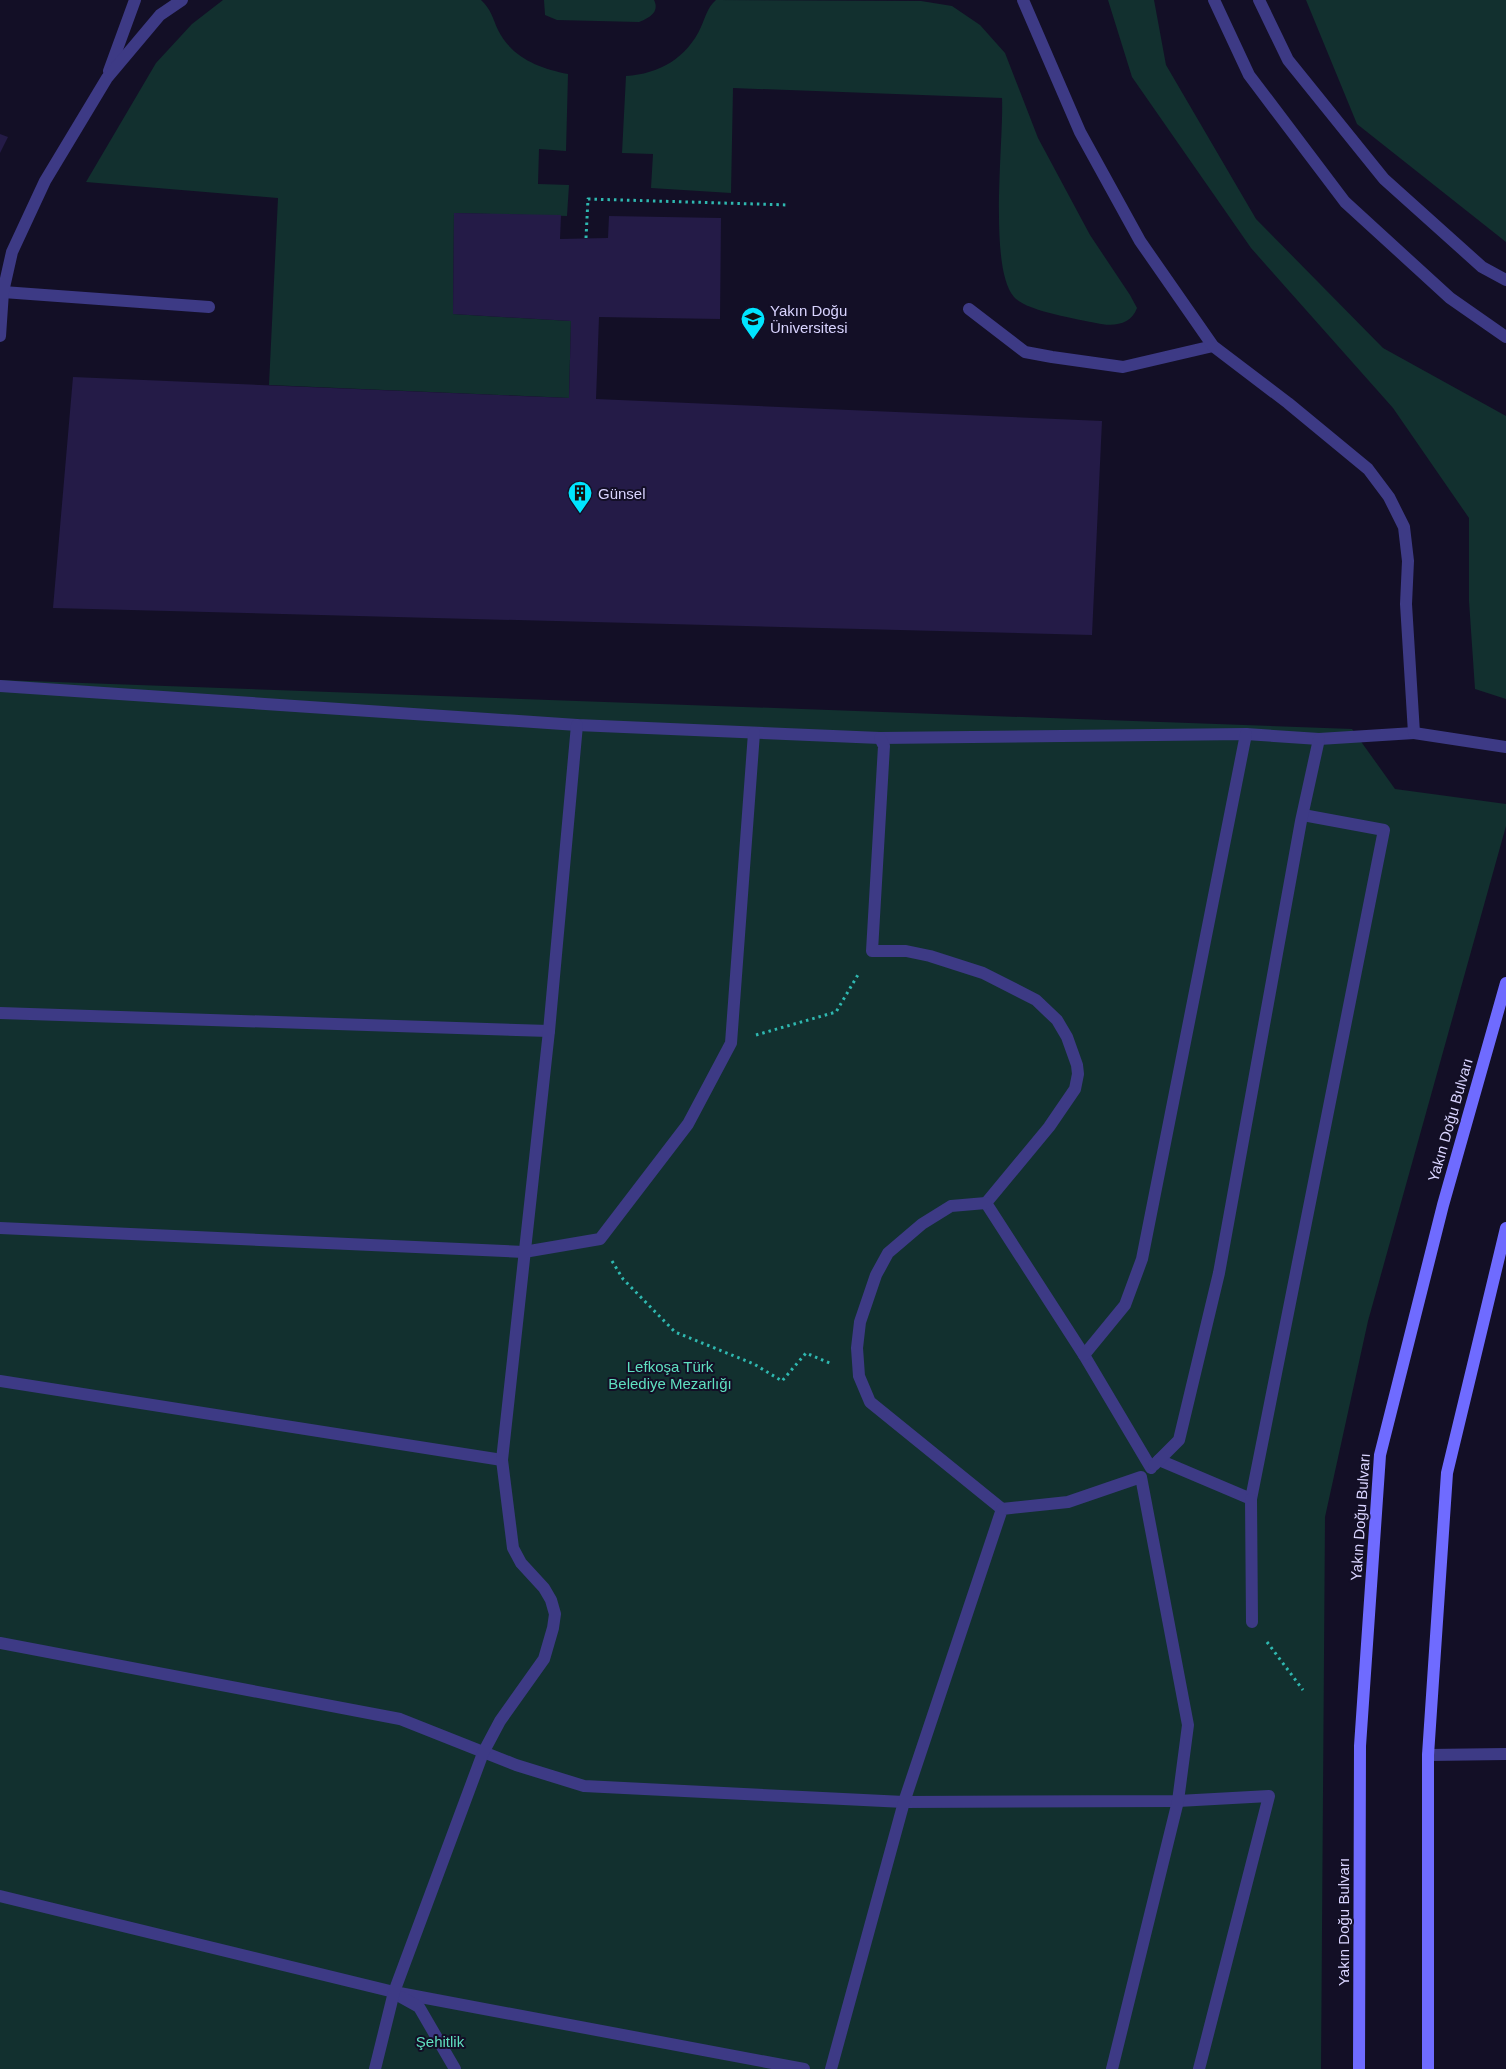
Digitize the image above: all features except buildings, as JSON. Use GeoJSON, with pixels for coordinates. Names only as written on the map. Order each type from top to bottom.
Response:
{"type":"FeatureCollection","features":[{"type":"Feature","properties":{"kind":"main road","name":"Yakın Doğu Bulvarı"},"geometry":{"type":"LineString","coordinates":[[1358,2069],[1360,1746],[1380,1455],[1443,1206],[1506,983]]}},
{"type":"Feature","properties":{"kind":"main road"},"geometry":{"type":"LineString","coordinates":[[1428,2069],[1428,1755],[1447,1473],[1506,1228]]}},
{"type":"Feature","properties":{"kind":"street"},"geometry":{"type":"LineString","coordinates":[[107,78],[135,0]]}},
{"type":"Feature","properties":{"kind":"street"},"geometry":{"type":"LineString","coordinates":[[0,336],[3,292],[12,252],[45,181],[107,78],[160,15],[182,0]]}},
{"type":"Feature","properties":{"kind":"street"},"geometry":{"type":"LineString","coordinates":[[1023,0],[1089,149],[1140,241],[1213,346],[1288,403],[1368,469],[1390,497],[1404,527],[1408,561],[1406,604],[1414,733]]}},
{"type":"Feature","properties":{"kind":"street"},"geometry":{"type":"LineString","coordinates":[[1214,0],[1249,75],[1345,202],[1450,298],[1506,337]]}},
{"type":"Feature","properties":{"kind":"street"},"geometry":{"type":"LineString","coordinates":[[1259,0],[1288,60],[1384,179],[1482,267],[1506,280]]}},
{"type":"Feature","properties":{"kind":"street"},"geometry":{"type":"LineString","coordinates":[[3,292],[209,307]]}},
{"type":"Feature","properties":{"kind":"street"},"geometry":{"type":"LineString","coordinates":[[969,309],[1025,352],[1052,357],[1123,367],[1213,346]]}},
{"type":"Feature","properties":{"kind":"street"},"geometry":{"type":"LineString","coordinates":[[0,686],[577,725],[754,733],[880,738],[1246,734],[1319,739],[1414,733],[1506,747]]}},
{"type":"Feature","properties":{"kind":"street"},"geometry":{"type":"LineString","coordinates":[[375,2069],[394,1992],[483,1753],[500,1721],[544,1659],[551,1638],[555,1614],[551,1600],[544,1588],[522,1564],[514,1548],[502,1460],[549,1031],[577,725]]}},
{"type":"Feature","properties":{"kind":"street"},"geometry":{"type":"LineString","coordinates":[[0,1228],[524,1252],[600,1239],[688,1124],[731,1043],[754,733]]}},
{"type":"Feature","properties":{"kind":"street"},"geometry":{"type":"LineString","coordinates":[[1084,1355],[1125,1305],[1142,1259],[1246,734]]}},
{"type":"Feature","properties":{"kind":"street"},"geometry":{"type":"LineString","coordinates":[[880,738],[884,746],[872,951],[906,951],[922,954],[983,973],[1036,1000],[1057,1020],[1067,1037],[1077,1065],[1078,1082],[1075,1089],[1049,1127],[986,1203],[951,1206],[922,1224],[888,1254],[874,1282],[860,1322],[857,1348],[859,1376],[870,1402],[1002,1508],[1068,1502],[1141,1477],[1179,1440],[1219,1273],[1303,815],[1319,739]]}},
{"type":"Feature","properties":{"kind":"street"},"geometry":{"type":"LineString","coordinates":[[1252,1622],[1251,1499],[1384,830],[1303,815]]}},
{"type":"Feature","properties":{"kind":"street"},"geometry":{"type":"LineString","coordinates":[[0,1013],[549,1031]]}},
{"type":"Feature","properties":{"kind":"street"},"geometry":{"type":"LineString","coordinates":[[986,1203],[1155,1464],[1251,1499]]}},
{"type":"Feature","properties":{"kind":"street"},"geometry":{"type":"LineString","coordinates":[[0,1381],[502,1460]]}},
{"type":"Feature","properties":{"kind":"street"},"geometry":{"type":"LineString","coordinates":[[1112,2069],[1178,1801],[1188,1725],[1141,1477]]}},
{"type":"Feature","properties":{"kind":"street"},"geometry":{"type":"LineString","coordinates":[[831,2069],[904,1802],[1002,1508]]}},
{"type":"Feature","properties":{"kind":"street"},"geometry":{"type":"LineString","coordinates":[[0,1643],[400,1720],[483,1753],[584,1786],[904,1802],[1178,1801],[1269,1796],[1199,2069]]}},
{"type":"Feature","properties":{"kind":"street"},"geometry":{"type":"LineString","coordinates":[[1428,1755],[1506,1754]]}},
{"type":"Feature","properties":{"kind":"street"},"geometry":{"type":"LineString","coordinates":[[0,1896],[394,1992],[804,2069]]}},
{"type":"Feature","properties":{"kind":"street"},"geometry":{"type":"LineString","coordinates":[[394,1992],[419,2007],[455,2069]]}},
{"type":"Feature","properties":{"kind":"path"},"geometry":{"type":"LineString","coordinates":[[586,238],[588,199],[789,205]]}},
{"type":"Feature","properties":{"kind":"path"},"geometry":{"type":"LineString","coordinates":[[731,1043],[836,1012],[872,951]]}},
{"type":"Feature","properties":{"kind":"path"},"geometry":{"type":"LineString","coordinates":[[600,1239],[623,1279],[676,1332],[754,1364],[782,1381],[806,1352],[859,1376]]}},
{"type":"Feature","properties":{"kind":"path"},"geometry":{"type":"LineString","coordinates":[[1252,1622],[1302,1690]]}},
{"type":"Feature","properties":{"kind":"green space"},"geometry":{"type":"Polygon","coordinates":[[[223,0],[481,0],[504,40],[519,55],[547,69],[568,74],[566,151],[539,149],[538,184],[569,185],[567,216],[454,213],[453,314],[571,321],[569,398],[269,385],[278,198],[86,182],[156,63],[192,24],[223,0]]]}},
{"type":"Feature","properties":{"kind":"green space"},"geometry":{"type":"Polygon","coordinates":[[[544,0],[654,0],[656,8],[650,16],[639,22],[557,20],[545,15],[544,0]]]}},
{"type":"Feature","properties":{"kind":"green space"},"geometry":{"type":"Polygon","coordinates":[[[716,0],[921,1],[952,6],[980,25],[1005,53],[1038,138],[1090,235],[1130,295],[1137,308],[1134,314],[1126,321],[1109,325],[1065,317],[1040,310],[1020,302],[1014,297],[1006,282],[1001,259],[999,232],[1002,98],[733,88],[731,193],[651,188],[653,154],[622,153],[626,76],[638,75],[661,68],[680,56],[695,38],[709,9],[716,0]]]}},
{"type":"Feature","properties":{"kind":"green space"},"geometry":{"type":"Polygon","coordinates":[[[1108,0],[1154,0],[1166,65],[1256,219],[1383,348],[1506,416],[1506,699],[1475,689],[1469,601],[1469,518],[1393,408],[1251,248],[1132,77],[1108,0]]]}},
{"type":"Feature","properties":{"kind":"green space"},"geometry":{"type":"Polygon","coordinates":[[[1306,0],[1506,0],[1506,242],[1357,124],[1306,0]]]}},
{"type":"Feature","properties":{"kind":"green space","name":"Lefkoşa Türk Belediye Mezarlığı"},"geometry":{"type":"Polygon","coordinates":[[[0,680],[1352,729],[1395,789],[1506,804],[1506,826],[1368,1321],[1325,1517],[1321,2069],[0,2069],[0,680]]]}},
{"type":"Feature","properties":{"kind":"place","name":"Yakın Doğu Üniversitesi"},"geometry":{"type":"Point","coordinates":[753,340]}},
{"type":"Feature","properties":{"kind":"place","name":"Günsel"},"geometry":{"type":"Point","coordinates":[580,514]}},
{"type":"Feature","properties":{"kind":"park label","name":"Şehitlik"},"geometry":{"type":"Point","coordinates":[440,2041]}}]}
